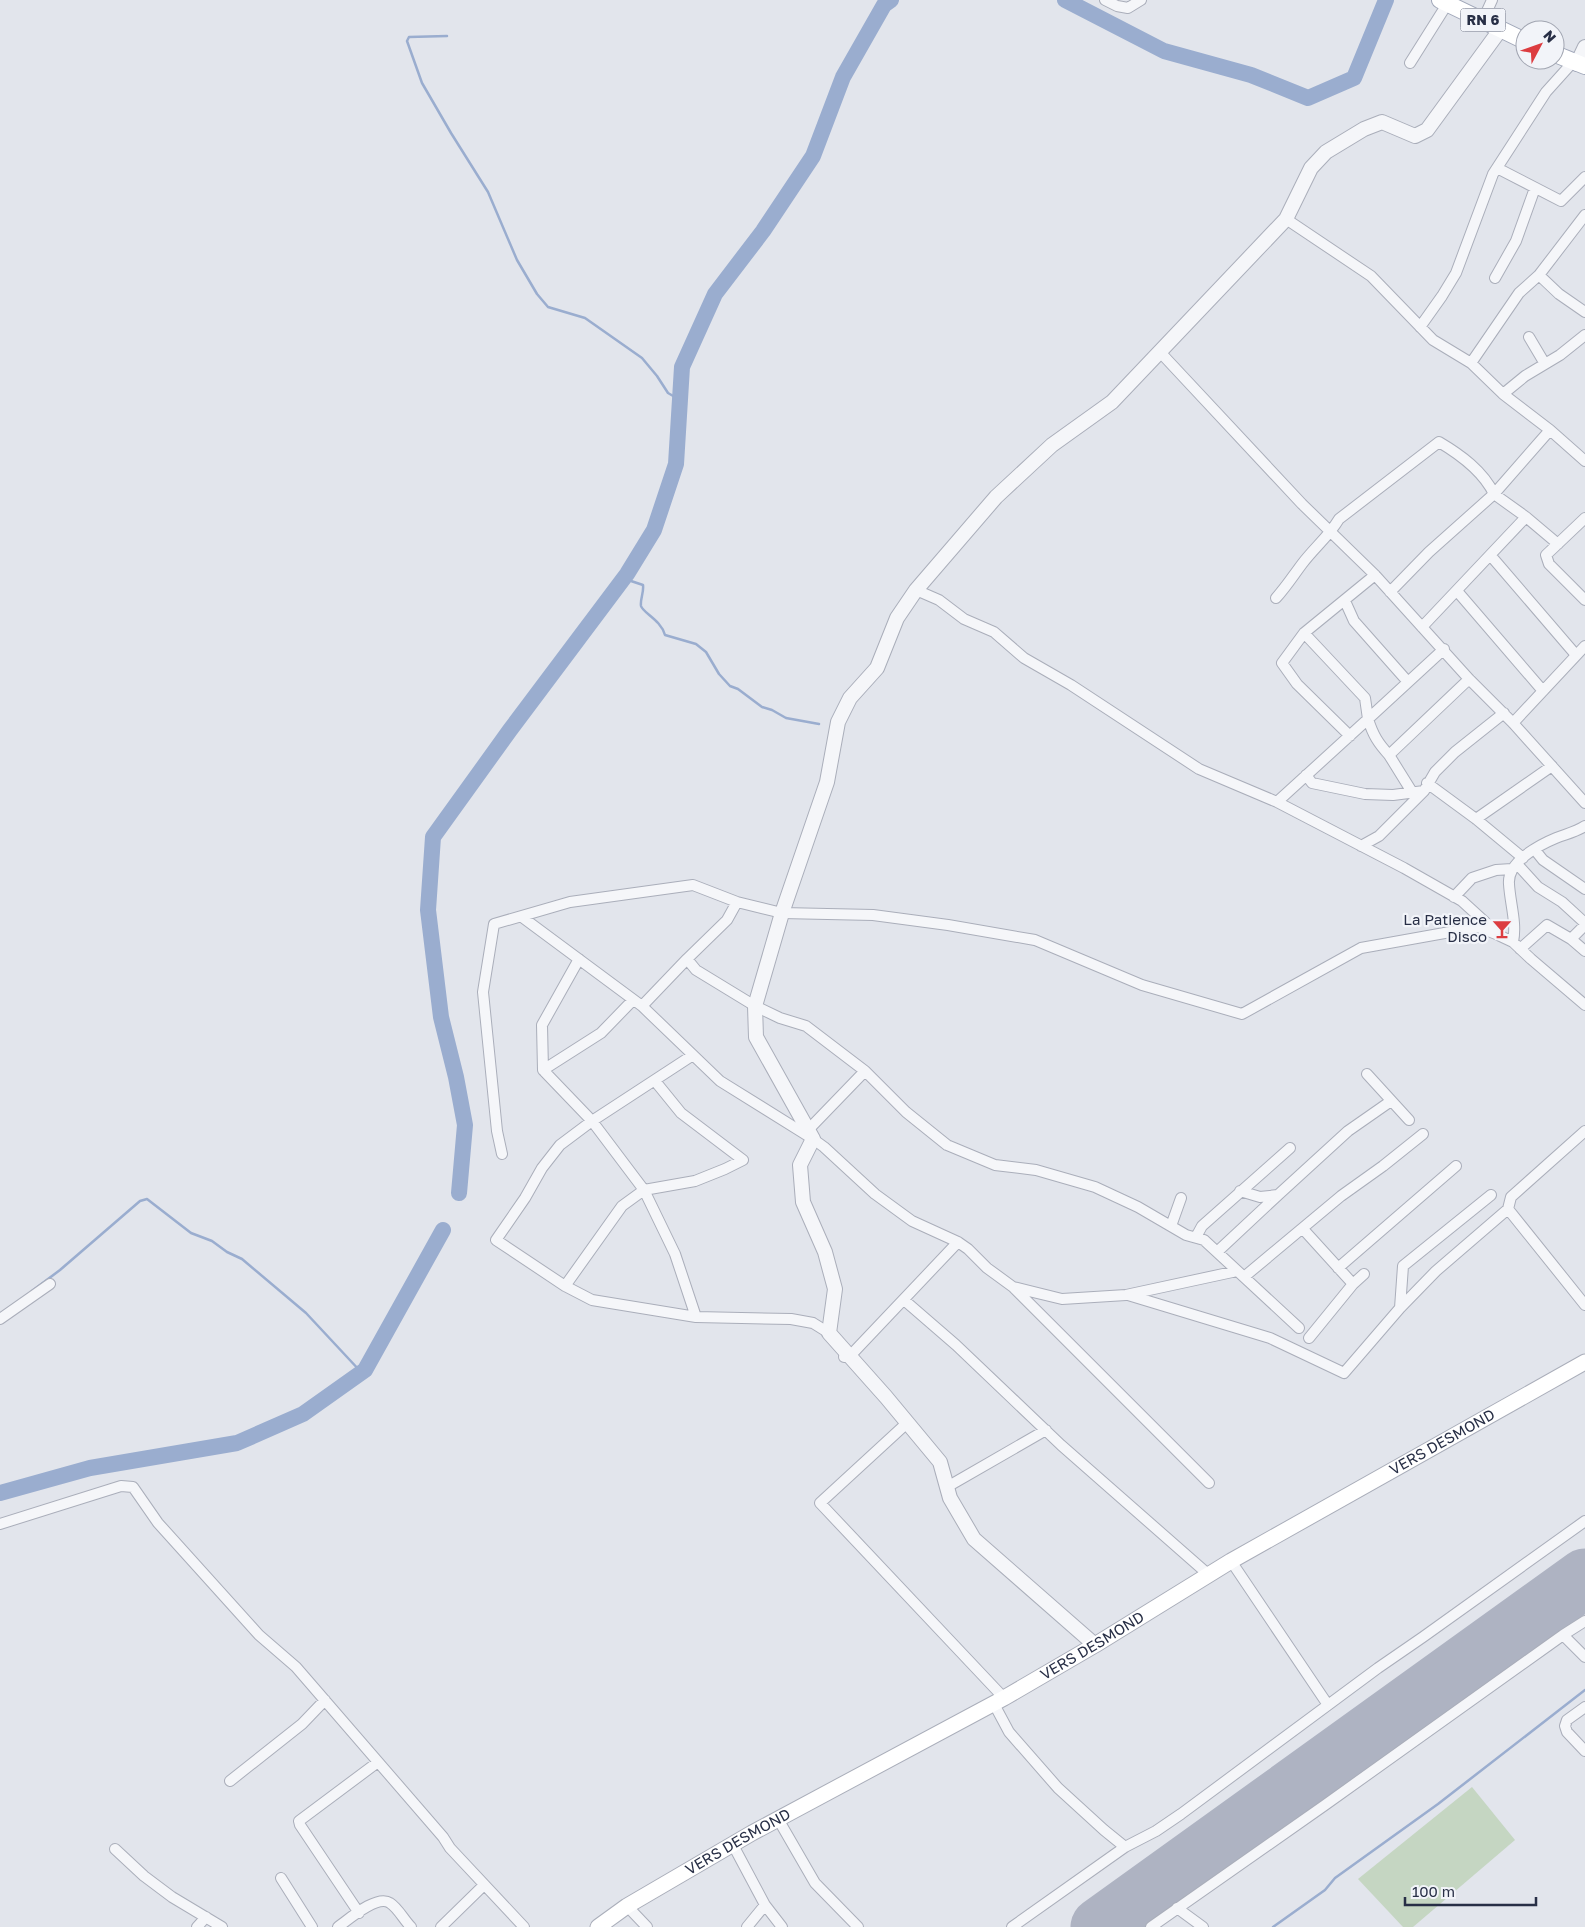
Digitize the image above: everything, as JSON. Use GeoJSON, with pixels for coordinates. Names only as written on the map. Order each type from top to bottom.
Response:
{"type":"FeatureCollection","features":[{"type":"Feature","properties":{"kind":"main road","name":"RN 6"},"geometry":{"type":"LineString","coordinates":[[1446,1],[1515,37]]}},
{"type":"Feature","properties":{"kind":"main road"},"geometry":{"type":"LineString","coordinates":[[1565,58],[1578,64]]}},
{"type":"Feature","properties":{"kind":"main road","name":"VERS DESMOND"},"geometry":{"type":"LineString","coordinates":[[598,1927],[627,1906],[778,1819],[999,1701],[1095,1645],[1231,1561],[1585,1362]]}},
{"type":"Feature","properties":{"kind":"street"},"geometry":{"type":"LineString","coordinates":[[1105,0],[1117,6],[1128,8],[1141,0]]}},
{"type":"Feature","properties":{"kind":"street"},"geometry":{"type":"LineString","coordinates":[[1482,20],[1492,0]]}},
{"type":"Feature","properties":{"kind":"street"},"geometry":{"type":"LineString","coordinates":[[1410,63],[1446,1]]}},
{"type":"Feature","properties":{"kind":"street"},"geometry":{"type":"LineString","coordinates":[[810,1134],[756,1037],[755,1006],[782,913],[827,782],[838,722],[850,698],[877,668],[897,618],[916,590],[996,497],[1052,445],[1112,402],[1286,219],[1311,168],[1326,152],[1364,128],[1382,122],[1414,136],[1427,130],[1500,30]]}},
{"type":"Feature","properties":{"kind":"street"},"geometry":{"type":"LineString","coordinates":[[1420,327],[1456,273],[1493,174],[1546,92],[1578,64],[1585,47]]}},
{"type":"Feature","properties":{"kind":"street"},"geometry":{"type":"LineString","coordinates":[[1497,168],[1561,201],[1585,177]]}},
{"type":"Feature","properties":{"kind":"street"},"geometry":{"type":"LineString","coordinates":[[1495,278],[1516,241],[1535,188]]}},
{"type":"Feature","properties":{"kind":"street"},"geometry":{"type":"LineString","coordinates":[[1471,363],[1520,293],[1539,275],[1585,215]]}},
{"type":"Feature","properties":{"kind":"street"},"geometry":{"type":"LineString","coordinates":[[1286,219],[1370,276],[1433,340],[1471,363],[1503,394],[1550,430],[1585,461]]}},
{"type":"Feature","properties":{"kind":"street"},"geometry":{"type":"LineString","coordinates":[[1539,275],[1560,294],[1585,312]]}},
{"type":"Feature","properties":{"kind":"street"},"geometry":{"type":"LineString","coordinates":[[1503,394],[1524,376],[1560,355],[1585,335]]}},
{"type":"Feature","properties":{"kind":"street"},"geometry":{"type":"LineString","coordinates":[[1529,337],[1545,364]]}},
{"type":"Feature","properties":{"kind":"street"},"geometry":{"type":"LineString","coordinates":[[1160,352],[1302,504],[1375,575],[1585,803]]}},
{"type":"Feature","properties":{"kind":"street"},"geometry":{"type":"LineString","coordinates":[[1390,592],[1429,552],[1494,494],[1550,430]]}},
{"type":"Feature","properties":{"kind":"street"},"geometry":{"type":"LineString","coordinates":[[1276,598],[1288,586],[1302,564],[1331,532],[1339,519],[1439,442],[1467,462],[1485,480],[1494,494],[1526,517],[1558,544]]}},
{"type":"Feature","properties":{"kind":"street"},"geometry":{"type":"LineString","coordinates":[[1422,627],[1526,517]]}},
{"type":"Feature","properties":{"kind":"street"},"geometry":{"type":"LineString","coordinates":[[1585,518],[1546,555],[1549,564],[1585,600]]}},
{"type":"Feature","properties":{"kind":"street"},"geometry":{"type":"LineString","coordinates":[[1491,556],[1576,655]]}},
{"type":"Feature","properties":{"kind":"street"},"geometry":{"type":"LineString","coordinates":[[1350,736],[1297,684],[1282,663],[1304,633],[1375,575]]}},
{"type":"Feature","properties":{"kind":"street"},"geometry":{"type":"LineString","coordinates":[[916,590],[939,600],[964,619],[994,632],[1024,658],[1071,685],[1199,769],[1277,802],[1404,868],[1454,897],[1485,922],[1496,934]]}},
{"type":"Feature","properties":{"kind":"street"},"geometry":{"type":"LineString","coordinates":[[1457,591],[1543,691]]}},
{"type":"Feature","properties":{"kind":"street"},"geometry":{"type":"LineString","coordinates":[[1345,601],[1354,621],[1408,682]]}},
{"type":"Feature","properties":{"kind":"street"},"geometry":{"type":"LineString","coordinates":[[1304,633],[1365,698],[1368,719],[1373,735],[1389,755],[1412,792]]}},
{"type":"Feature","properties":{"kind":"street"},"geometry":{"type":"LineString","coordinates":[[1513,723],[1585,646]]}},
{"type":"Feature","properties":{"kind":"street"},"geometry":{"type":"LineString","coordinates":[[1277,802],[1444,649]]}},
{"type":"Feature","properties":{"kind":"street"},"geometry":{"type":"LineString","coordinates":[[1389,755],[1469,678]]}},
{"type":"Feature","properties":{"kind":"street"},"geometry":{"type":"LineString","coordinates":[[1361,846],[1379,836],[1426,787],[1435,772],[1455,752],[1504,713]]}},
{"type":"Feature","properties":{"kind":"street"},"geometry":{"type":"LineString","coordinates":[[1476,819],[1552,766]]}},
{"type":"Feature","properties":{"kind":"street"},"geometry":{"type":"LineString","coordinates":[[1306,776],[1312,783],[1365,794],[1393,795],[1412,792],[1426,787]]}},
{"type":"Feature","properties":{"kind":"street"},"geometry":{"type":"LineString","coordinates":[[1426,787],[1476,819],[1538,887],[1562,902],[1585,924],[1571,939]]}},
{"type":"Feature","properties":{"kind":"street"},"geometry":{"type":"LineString","coordinates":[[1454,897],[1472,878],[1517,864],[1535,850],[1557,838],[1583,830]]}},
{"type":"Feature","properties":{"kind":"street"},"geometry":{"type":"LineString","coordinates":[[1535,850],[1543,860],[1585,889]]}},
{"type":"Feature","properties":{"kind":"street"},"geometry":{"type":"LineString","coordinates":[[1517,864],[1508,882],[1517,945]]}},
{"type":"Feature","properties":{"kind":"street"},"geometry":{"type":"LineString","coordinates":[[502,1154],[497,1131],[482,992],[494,924],[570,902],[693,886],[737,902],[782,913],[873,915],[948,925],[1035,940],[1142,985],[1242,1014],[1361,948],[1478,927],[1517,945],[1585,1006]]}},
{"type":"Feature","properties":{"kind":"street"},"geometry":{"type":"LineString","coordinates":[[642,1006],[727,920],[737,902]]}},
{"type":"Feature","properties":{"kind":"street"},"geometry":{"type":"LineString","coordinates":[[522,917],[642,1006],[720,1080],[810,1134],[875,1194],[904,1216],[958,1242],[968,1249],[987,1268],[1013,1287],[1209,1483]]}},
{"type":"Feature","properties":{"kind":"street"},"geometry":{"type":"LineString","coordinates":[[1517,945],[1547,925],[1571,939],[1585,951]]}},
{"type":"Feature","properties":{"kind":"street"},"geometry":{"type":"LineString","coordinates":[[579,959],[542,1025],[542,1070],[592,1121],[644,1190],[675,1254],[696,1317]]}},
{"type":"Feature","properties":{"kind":"street"},"geometry":{"type":"LineString","coordinates":[[687,959],[696,970],[755,1006],[780,1018],[806,1026],[865,1071],[906,1112],[947,1145],[994,1166],[1036,1170],[1095,1187],[1186,1235],[1204,1240],[1299,1328]]}},
{"type":"Feature","properties":{"kind":"street"},"geometry":{"type":"LineString","coordinates":[[542,1070],[601,1033],[633,1000]]}},
{"type":"Feature","properties":{"kind":"street"},"geometry":{"type":"LineString","coordinates":[[693,1055],[592,1121],[560,1145],[542,1168],[525,1198],[496,1240],[565,1286],[592,1300],[696,1317],[791,1319],[813,1323],[829,1333],[847,1357],[940,1462],[950,1498],[974,1539],[1095,1645]]}},
{"type":"Feature","properties":{"kind":"street"},"geometry":{"type":"LineString","coordinates":[[829,1333],[835,1289],[825,1252],[803,1202],[800,1164],[810,1134],[865,1071]]}},
{"type":"Feature","properties":{"kind":"street"},"geometry":{"type":"LineString","coordinates":[[1367,1074],[1409,1120]]}},
{"type":"Feature","properties":{"kind":"street"},"geometry":{"type":"LineString","coordinates":[[565,1286],[622,1206],[644,1190],[694,1181],[743,1160],[681,1113],[655,1081]]}},
{"type":"Feature","properties":{"kind":"street"},"geometry":{"type":"LineString","coordinates":[[1218,1252],[1348,1131],[1391,1101]]}},
{"type":"Feature","properties":{"kind":"street"},"geometry":{"type":"LineString","coordinates":[[1126,1295],[1270,1338],[1344,1374],[1400,1308],[1436,1271],[1508,1209],[1511,1197],[1585,1131]]}},
{"type":"Feature","properties":{"kind":"street"},"geometry":{"type":"LineString","coordinates":[[1013,1287],[1062,1299],[1126,1295],[1241,1274],[1303,1228],[1341,1196],[1383,1166],[1422,1134]]}},
{"type":"Feature","properties":{"kind":"street"},"geometry":{"type":"LineString","coordinates":[[1196,1238],[1202,1226],[1290,1148]]}},
{"type":"Feature","properties":{"kind":"street"},"geometry":{"type":"LineString","coordinates":[[1338,1268],[1456,1166]]}},
{"type":"Feature","properties":{"kind":"street"},"geometry":{"type":"LineString","coordinates":[[1240,1191],[1260,1197],[1278,1195]]}},
{"type":"Feature","properties":{"kind":"street"},"geometry":{"type":"LineString","coordinates":[[1400,1308],[1403,1266],[1491,1195]]}},
{"type":"Feature","properties":{"kind":"street"},"geometry":{"type":"LineString","coordinates":[[1171,1226],[1181,1198]]}},
{"type":"Feature","properties":{"kind":"street"},"geometry":{"type":"LineString","coordinates":[[1508,1209],[1585,1305]]}},
{"type":"Feature","properties":{"kind":"street"},"geometry":{"type":"LineString","coordinates":[[1303,1228],[1353,1284]]}},
{"type":"Feature","properties":{"kind":"street"},"geometry":{"type":"LineString","coordinates":[[847,1357],[958,1242]]}},
{"type":"Feature","properties":{"kind":"street"},"geometry":{"type":"LineString","coordinates":[[1309,1338],[1353,1284],[1364,1274]]}},
{"type":"Feature","properties":{"kind":"street"},"geometry":{"type":"LineString","coordinates":[[0,1319],[50,1284]]}},
{"type":"Feature","properties":{"kind":"street"},"geometry":{"type":"LineString","coordinates":[[904,1300],[956,1344],[1046,1430],[1209,1575]]}},
{"type":"Feature","properties":{"kind":"street"},"geometry":{"type":"LineString","coordinates":[[907,1423],[820,1504],[999,1701],[1009,1732],[1058,1788],[1125,1847]]}},
{"type":"Feature","properties":{"kind":"street"},"geometry":{"type":"LineString","coordinates":[[946,1487],[1046,1430]]}},
{"type":"Feature","properties":{"kind":"street"},"geometry":{"type":"LineString","coordinates":[[0,1524],[121,1486],[133,1487],[158,1523],[259,1635],[296,1668],[325,1700],[443,1837],[450,1848],[524,1927]]}},
{"type":"Feature","properties":{"kind":"street"},"geometry":{"type":"LineString","coordinates":[[1012,1927],[1125,1847],[1156,1831],[1181,1814],[1378,1668],[1585,1521]]}},
{"type":"Feature","properties":{"kind":"street"},"geometry":{"type":"LineString","coordinates":[[1231,1561],[1328,1705]]}},
{"type":"Feature","properties":{"kind":"street"},"geometry":{"type":"LineString","coordinates":[[1151,1927],[1563,1634],[1585,1621]]}},
{"type":"Feature","properties":{"kind":"street"},"geometry":{"type":"LineString","coordinates":[[1563,1634],[1585,1657]]}},
{"type":"Feature","properties":{"kind":"street"},"geometry":{"type":"LineString","coordinates":[[230,1781],[302,1724],[325,1700]]}},
{"type":"Feature","properties":{"kind":"street"},"geometry":{"type":"LineString","coordinates":[[1585,1707],[1567,1720],[1565,1726],[1567,1732],[1585,1751]]}},
{"type":"Feature","properties":{"kind":"street"},"geometry":{"type":"LineString","coordinates":[[359,1913],[300,1826],[299,1821],[378,1762]]}},
{"type":"Feature","properties":{"kind":"street"},"geometry":{"type":"LineString","coordinates":[[778,1819],[815,1883],[858,1927]]}},
{"type":"Feature","properties":{"kind":"street"},"geometry":{"type":"LineString","coordinates":[[733,1845],[765,1904],[782,1927]]}},
{"type":"Feature","properties":{"kind":"street"},"geometry":{"type":"LineString","coordinates":[[115,1849],[144,1876],[172,1897],[222,1927]]}},
{"type":"Feature","properties":{"kind":"street"},"geometry":{"type":"LineString","coordinates":[[281,1878],[312,1927]]}},
{"type":"Feature","properties":{"kind":"street"},"geometry":{"type":"LineString","coordinates":[[441,1927],[484,1885]]}},
{"type":"Feature","properties":{"kind":"street"},"geometry":{"type":"LineString","coordinates":[[338,1927],[380,1900],[389,1902],[411,1927]]}},
{"type":"Feature","properties":{"kind":"street"},"geometry":{"type":"LineString","coordinates":[[747,1927],[765,1904]]}},
{"type":"Feature","properties":{"kind":"street"},"geometry":{"type":"LineString","coordinates":[[627,1906],[647,1927]]}},
{"type":"Feature","properties":{"kind":"street"},"geometry":{"type":"LineString","coordinates":[[1177,1908],[1203,1927]]}},
{"type":"Feature","properties":{"kind":"street"},"geometry":{"type":"LineString","coordinates":[[197,1927],[206,1917]]}},
{"type":"Feature","properties":{"kind":"green space"},"geometry":{"type":"Polygon","coordinates":[[[1472,1787],[1515,1840],[1413,1927],[1403,1927],[1358,1879],[1472,1787]]]}},
{"type":"Feature","properties":{"kind":"waterway"},"geometry":{"type":"LineString","coordinates":[[459,1193],[465,1125],[456,1077],[441,1017],[428,910],[433,837],[510,730],[627,574],[654,530],[676,464],[682,367],[715,294],[763,231],[813,156],[843,77],[884,5],[891,0]]}},
{"type":"Feature","properties":{"kind":"waterway"},"geometry":{"type":"LineString","coordinates":[[1065,0],[1164,51],[1251,75],[1308,98],[1354,78],[1386,0]]}},
{"type":"Feature","properties":{"kind":"waterway"},"geometry":{"type":"LineString","coordinates":[[447,36],[409,37],[407,41],[422,83],[488,192],[517,260],[537,294],[548,307],[585,318],[642,358],[668,393],[680,400]]}},
{"type":"Feature","properties":{"kind":"waterway"},"geometry":{"type":"LineString","coordinates":[[627,574],[631,581],[643,585],[642,609],[660,625],[665,635],[696,644],[706,652],[719,674],[730,686],[738,689],[762,707],[786,718],[819,724]]}},
{"type":"Feature","properties":{"kind":"waterway"},"geometry":{"type":"LineString","coordinates":[[32,1291],[60,1270],[140,1201],[147,1199],[191,1233],[212,1241],[227,1252],[242,1259],[306,1313],[361,1372]]}},
{"type":"Feature","properties":{"kind":"waterway"},"geometry":{"type":"LineString","coordinates":[[0,1493],[90,1468],[237,1443],[303,1414],[365,1370],[443,1230]]}},
{"type":"Feature","properties":{"kind":"waterway"},"geometry":{"type":"LineString","coordinates":[[1273,1927],[1325,1890],[1335,1878],[1438,1804],[1585,1690]]}},
{"type":"Feature","properties":{"kind":"runway"},"geometry":{"type":"LineString","coordinates":[[1100,1927],[1585,1578]]}},
{"type":"Feature","properties":{"kind":"place","name":"La Patience Disco"},"geometry":{"type":"Point","coordinates":[1502,929]}}]}
